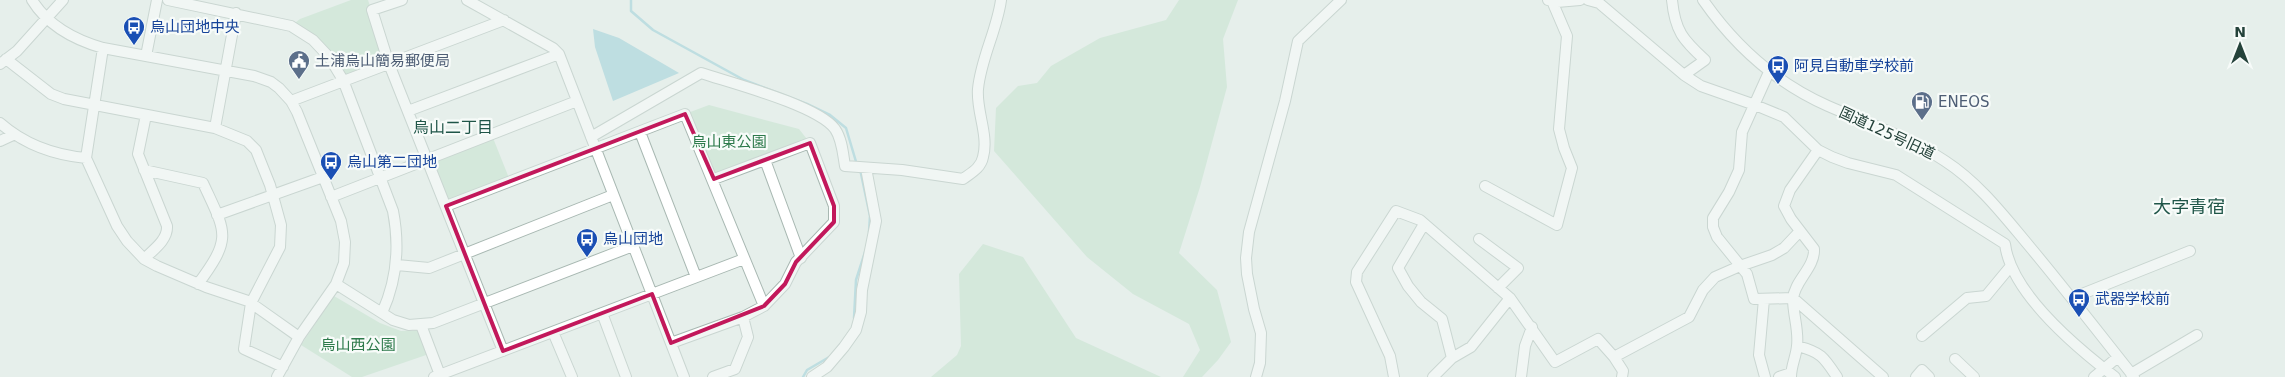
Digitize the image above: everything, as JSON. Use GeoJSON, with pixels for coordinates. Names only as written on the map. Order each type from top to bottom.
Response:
{"type":"FeatureCollection","features":[{"type":"Feature","properties":{"kind":"street"},"geometry":{"type":"LineString","coordinates":[[32,0],[47,18],[70,36],[83,43],[227,71],[271,82],[291,101],[340,221],[345,242],[344,264],[336,284],[299,338],[276,377]]}},
{"type":"Feature","properties":{"kind":"street"},"geometry":{"type":"LineString","coordinates":[[63,0],[3,62],[51,94],[93,105],[215,128],[236,135],[256,150],[273,196],[281,225],[281,240],[280,247],[251,303],[244,349],[283,366]]}},
{"type":"Feature","properties":{"kind":"street"},"geometry":{"type":"LineString","coordinates":[[146,56],[157,0]]}},
{"type":"Feature","properties":{"kind":"street"},"geometry":{"type":"LineString","coordinates":[[168,0],[291,26],[313,40],[329,57],[342,80],[393,211],[396,228],[397,265],[382,313]]}},
{"type":"Feature","properties":{"kind":"street"},"geometry":{"type":"LineString","coordinates":[[402,0],[372,10],[389,64],[503,350]]}},
{"type":"Feature","properties":{"kind":"street"},"geometry":{"type":"LineString","coordinates":[[467,0],[553,48],[559,54],[684,377]]}},
{"type":"Feature","properties":{"kind":"street"},"geometry":{"type":"LineString","coordinates":[[591,137],[701,73],[802,106],[834,128],[839,138],[845,166],[902,170],[963,179],[976,170],[983,157],[983,125],[977,96],[978,82],[1001,0]]}},
{"type":"Feature","properties":{"kind":"street"},"geometry":{"type":"LineString","coordinates":[[1256,377],[1260,363],[1261,333],[1247,274],[1246,258],[1249,232],[1286,101],[1298,41],[1340,0]]}},
{"type":"Feature","properties":{"kind":"street"},"geometry":{"type":"LineString","coordinates":[[1485,186],[1557,225],[1572,168],[1559,129],[1568,36],[1550,0],[1580,0]]}},
{"type":"Feature","properties":{"kind":"street"},"geometry":{"type":"LineString","coordinates":[[1588,0],[1599,3],[1684,75],[1708,90],[1756,105],[1784,117],[1818,150],[1848,163],[1896,175],[2005,244],[2010,267],[2044,315],[2115,377]]}},
{"type":"Feature","properties":{"kind":"street"},"geometry":{"type":"LineString","coordinates":[[1672,0],[1678,31],[1683,40],[1705,60],[1684,75]]}},
{"type":"Feature","properties":{"kind":"street","name":"国道125号旧道"},"geometry":{"type":"LineString","coordinates":[[1703,0],[1740,46],[1769,72],[1826,105],[1903,138],[1945,161],[1975,185],[2015,229],[2132,375]]}},
{"type":"Feature","properties":{"kind":"street"},"geometry":{"type":"LineString","coordinates":[[215,128],[227,71],[236,13]]}},
{"type":"Feature","properties":{"kind":"street"},"geometry":{"type":"LineString","coordinates":[[291,101],[342,80],[504,20]]}},
{"type":"Feature","properties":{"kind":"street"},"geometry":{"type":"LineString","coordinates":[[103,48],[86,158],[117,226],[127,241],[144,259],[172,274],[251,303],[299,338]]}},
{"type":"Feature","properties":{"kind":"street"},"geometry":{"type":"LineString","coordinates":[[408,111],[559,54]]}},
{"type":"Feature","properties":{"kind":"street"},"geometry":{"type":"LineString","coordinates":[[1769,72],[1756,105],[1742,132],[1739,170],[1729,192],[1713,218],[1713,227],[1717,237],[1747,274],[1754,299],[1793,298],[1883,377]]}},
{"type":"Feature","properties":{"kind":"street"},"geometry":{"type":"LineString","coordinates":[[331,197],[577,101]]}},
{"type":"Feature","properties":{"kind":"street"},"geometry":{"type":"LineString","coordinates":[[446,206],[685,114],[714,179],[764,306]]}},
{"type":"Feature","properties":{"kind":"street"},"geometry":{"type":"LineString","coordinates":[[144,259],[162,241],[168,231],[138,154],[146,115]]}},
{"type":"Feature","properties":{"kind":"street"},"geometry":{"type":"LineString","coordinates":[[0,123],[13,135],[34,146],[62,155],[86,158]]}},
{"type":"Feature","properties":{"kind":"street"},"geometry":{"type":"LineString","coordinates":[[640,132],[696,277]]}},
{"type":"Feature","properties":{"kind":"street"},"geometry":{"type":"LineString","coordinates":[[0,141],[13,135]]}},
{"type":"Feature","properties":{"kind":"street"},"geometry":{"type":"LineString","coordinates":[[671,343],[743,317],[764,306],[785,284],[801,258],[834,222],[834,206],[810,143],[714,179]]}},
{"type":"Feature","properties":{"kind":"street"},"geometry":{"type":"LineString","coordinates":[[1779,377],[1791,375],[1797,346],[1793,298],[1814,254],[1814,249],[1784,206],[1790,190],[1818,150]]}},
{"type":"Feature","properties":{"kind":"street"},"geometry":{"type":"LineString","coordinates":[[765,160],[801,258]]}},
{"type":"Feature","properties":{"kind":"street"},"geometry":{"type":"LineString","coordinates":[[812,377],[827,367],[844,348],[856,330],[861,312],[862,290],[876,221],[866,168]]}},
{"type":"Feature","properties":{"kind":"street"},"geometry":{"type":"LineString","coordinates":[[144,170],[203,183],[222,225],[222,249],[198,284]]}},
{"type":"Feature","properties":{"kind":"street"},"geometry":{"type":"LineString","coordinates":[[218,215],[323,177]]}},
{"type":"Feature","properties":{"kind":"street"},"geometry":{"type":"LineString","coordinates":[[397,265],[429,268],[614,195]]}},
{"type":"Feature","properties":{"kind":"street"},"geometry":{"type":"LineString","coordinates":[[1394,377],[1390,356],[1356,282],[1357,272],[1396,211],[1424,224],[1510,298],[1555,362],[1598,339],[1623,370],[1622,377]]}},
{"type":"Feature","properties":{"kind":"street"},"geometry":{"type":"LineString","coordinates":[[1424,224],[1398,268],[1408,286],[1421,302],[1442,319],[1452,358]]}},
{"type":"Feature","properties":{"kind":"street"},"geometry":{"type":"LineString","coordinates":[[2005,244],[2015,229]]}},
{"type":"Feature","properties":{"kind":"street"},"geometry":{"type":"LineString","coordinates":[[1614,357],[1689,316],[1703,290],[1715,277],[1778,252],[1800,231]]}},
{"type":"Feature","properties":{"kind":"street"},"geometry":{"type":"LineString","coordinates":[[1479,239],[1518,268],[1498,288]]}},
{"type":"Feature","properties":{"kind":"street"},"geometry":{"type":"LineString","coordinates":[[336,284],[401,324],[421,325],[433,323],[485,304],[633,246]]}},
{"type":"Feature","properties":{"kind":"street"},"geometry":{"type":"LineString","coordinates":[[2072,298],[2190,251]]}},
{"type":"Feature","properties":{"kind":"street"},"geometry":{"type":"LineString","coordinates":[[421,325],[437,376],[744,259]]}},
{"type":"Feature","properties":{"kind":"street"},"geometry":{"type":"LineString","coordinates":[[1922,336],[1967,298],[1986,296],[2010,267]]}},
{"type":"Feature","properties":{"kind":"street"},"geometry":{"type":"LineString","coordinates":[[1433,377],[1452,358],[1471,347],[1510,298]]}},
{"type":"Feature","properties":{"kind":"street"},"geometry":{"type":"LineString","coordinates":[[1764,299],[1759,355],[1765,377]]}},
{"type":"Feature","properties":{"kind":"street"},"geometry":{"type":"LineString","coordinates":[[602,313],[626,377]]}},
{"type":"Feature","properties":{"kind":"street"},"geometry":{"type":"LineString","coordinates":[[713,377],[735,369],[748,338],[743,317]]}},
{"type":"Feature","properties":{"kind":"street"},"geometry":{"type":"LineString","coordinates":[[1520,377],[1525,346],[1532,327]]}},
{"type":"Feature","properties":{"kind":"street"},"geometry":{"type":"LineString","coordinates":[[553,332],[572,377]]}},
{"type":"Feature","properties":{"kind":"street"},"geometry":{"type":"LineString","coordinates":[[2132,375],[2197,335]]}},
{"type":"Feature","properties":{"kind":"street"},"geometry":{"type":"LineString","coordinates":[[1797,346],[1816,351],[1826,359],[1836,377]]}},
{"type":"Feature","properties":{"kind":"street"},"geometry":{"type":"LineString","coordinates":[[2094,377],[2118,357]]}},
{"type":"Feature","properties":{"kind":"street"},"geometry":{"type":"LineString","coordinates":[[1955,359],[1974,377]]}},
{"type":"Feature","properties":{"kind":"street"},"geometry":{"type":"LineString","coordinates":[[462,366],[466,377]]}},
{"type":"Feature","properties":{"kind":"street"},"geometry":{"type":"LineString","coordinates":[[1916,377],[1922,370],[1929,377]]}},
{"type":"Feature","properties":{"kind":"highlighted area"},"geometry":{"type":"Polygon","coordinates":[[[685,114],[714,179],[810,143],[834,206],[834,222],[796,262],[785,284],[764,306],[671,343],[652,294],[503,351],[446,206],[685,114]]]}},
{"type":"Feature","properties":{"kind":"green space"},"geometry":{"type":"Polygon","coordinates":[[[351,0],[368,0],[389,64],[343,80],[336,67],[291,26],[300,19],[351,0]]]}},
{"type":"Feature","properties":{"kind":"green space"},"geometry":{"type":"Polygon","coordinates":[[[1179,0],[1238,0],[1223,39],[1227,87],[1200,187],[1179,253],[1217,290],[1231,342],[1202,377],[1183,377],[1200,350],[1189,324],[1133,294],[1087,257],[994,151],[996,108],[1018,86],[1037,83],[1051,66],[1100,38],[1166,20],[1179,0]]]}},
{"type":"Feature","properties":{"kind":"green space","name":"烏山東公園"},"geometry":{"type":"Polygon","coordinates":[[[709,105],[799,129],[810,143],[714,179],[685,114],[709,105]]]}},
{"type":"Feature","properties":{"kind":"green space"},"geometry":{"type":"Polygon","coordinates":[[[493,138],[509,178],[454,200],[447,198],[432,161],[493,138]]]}},
{"type":"Feature","properties":{"kind":"green space"},"geometry":{"type":"Polygon","coordinates":[[[983,244],[1023,257],[1076,338],[1161,377],[931,377],[957,355],[961,346],[959,274],[983,244]]]}},
{"type":"Feature","properties":{"kind":"green space","name":"烏山西公園"},"geometry":{"type":"Polygon","coordinates":[[[334,296],[380,323],[401,331],[420,330],[429,354],[362,377],[352,377],[301,345],[334,296]]]}},
{"type":"Feature","properties":{"kind":"water"},"geometry":{"type":"Polygon","coordinates":[[[593,29],[619,38],[679,73],[613,101],[595,47],[593,29]]]}},
{"type":"Feature","properties":{"kind":"waterway"},"geometry":{"type":"LineString","coordinates":[[631,0],[631,11],[653,30],[744,80],[807,104],[830,115],[846,128],[857,165]]}},
{"type":"Feature","properties":{"kind":"waterway"},"geometry":{"type":"LineString","coordinates":[[860,169],[870,216],[869,232]]}},
{"type":"Feature","properties":{"kind":"waterway"},"geometry":{"type":"LineString","coordinates":[[854,318],[856,280],[865,252]]}},
{"type":"Feature","properties":{"kind":"waterway"},"geometry":{"type":"LineString","coordinates":[[803,377],[807,370],[831,356]]}},
{"type":"Feature","properties":{"kind":"place","name":"烏山団地中央"},"geometry":{"type":"Point","coordinates":[134,46]}},
{"type":"Feature","properties":{"kind":"place","name":"土浦烏山簡易郵便局"},"geometry":{"type":"Point","coordinates":[299,80]}},
{"type":"Feature","properties":{"kind":"place","name":"阿見自動車学校前"},"geometry":{"type":"Point","coordinates":[1778,85]}},
{"type":"Feature","properties":{"kind":"place","name":"ENEOS"},"geometry":{"type":"Point","coordinates":[1922,121]}},
{"type":"Feature","properties":{"kind":"place","name":"烏山第二団地"},"geometry":{"type":"Point","coordinates":[331,181]}},
{"type":"Feature","properties":{"kind":"place","name":"烏山団地"},"geometry":{"type":"Point","coordinates":[587,258]}},
{"type":"Feature","properties":{"kind":"place","name":"武器学校前"},"geometry":{"type":"Point","coordinates":[2079,318]}},
{"type":"Feature","properties":{"kind":"district","name":"烏山二丁目"},"geometry":{"type":"Point","coordinates":[453,127]}},
{"type":"Feature","properties":{"kind":"district","name":"大字青宿"},"geometry":{"type":"Point","coordinates":[2189,206]}}]}
